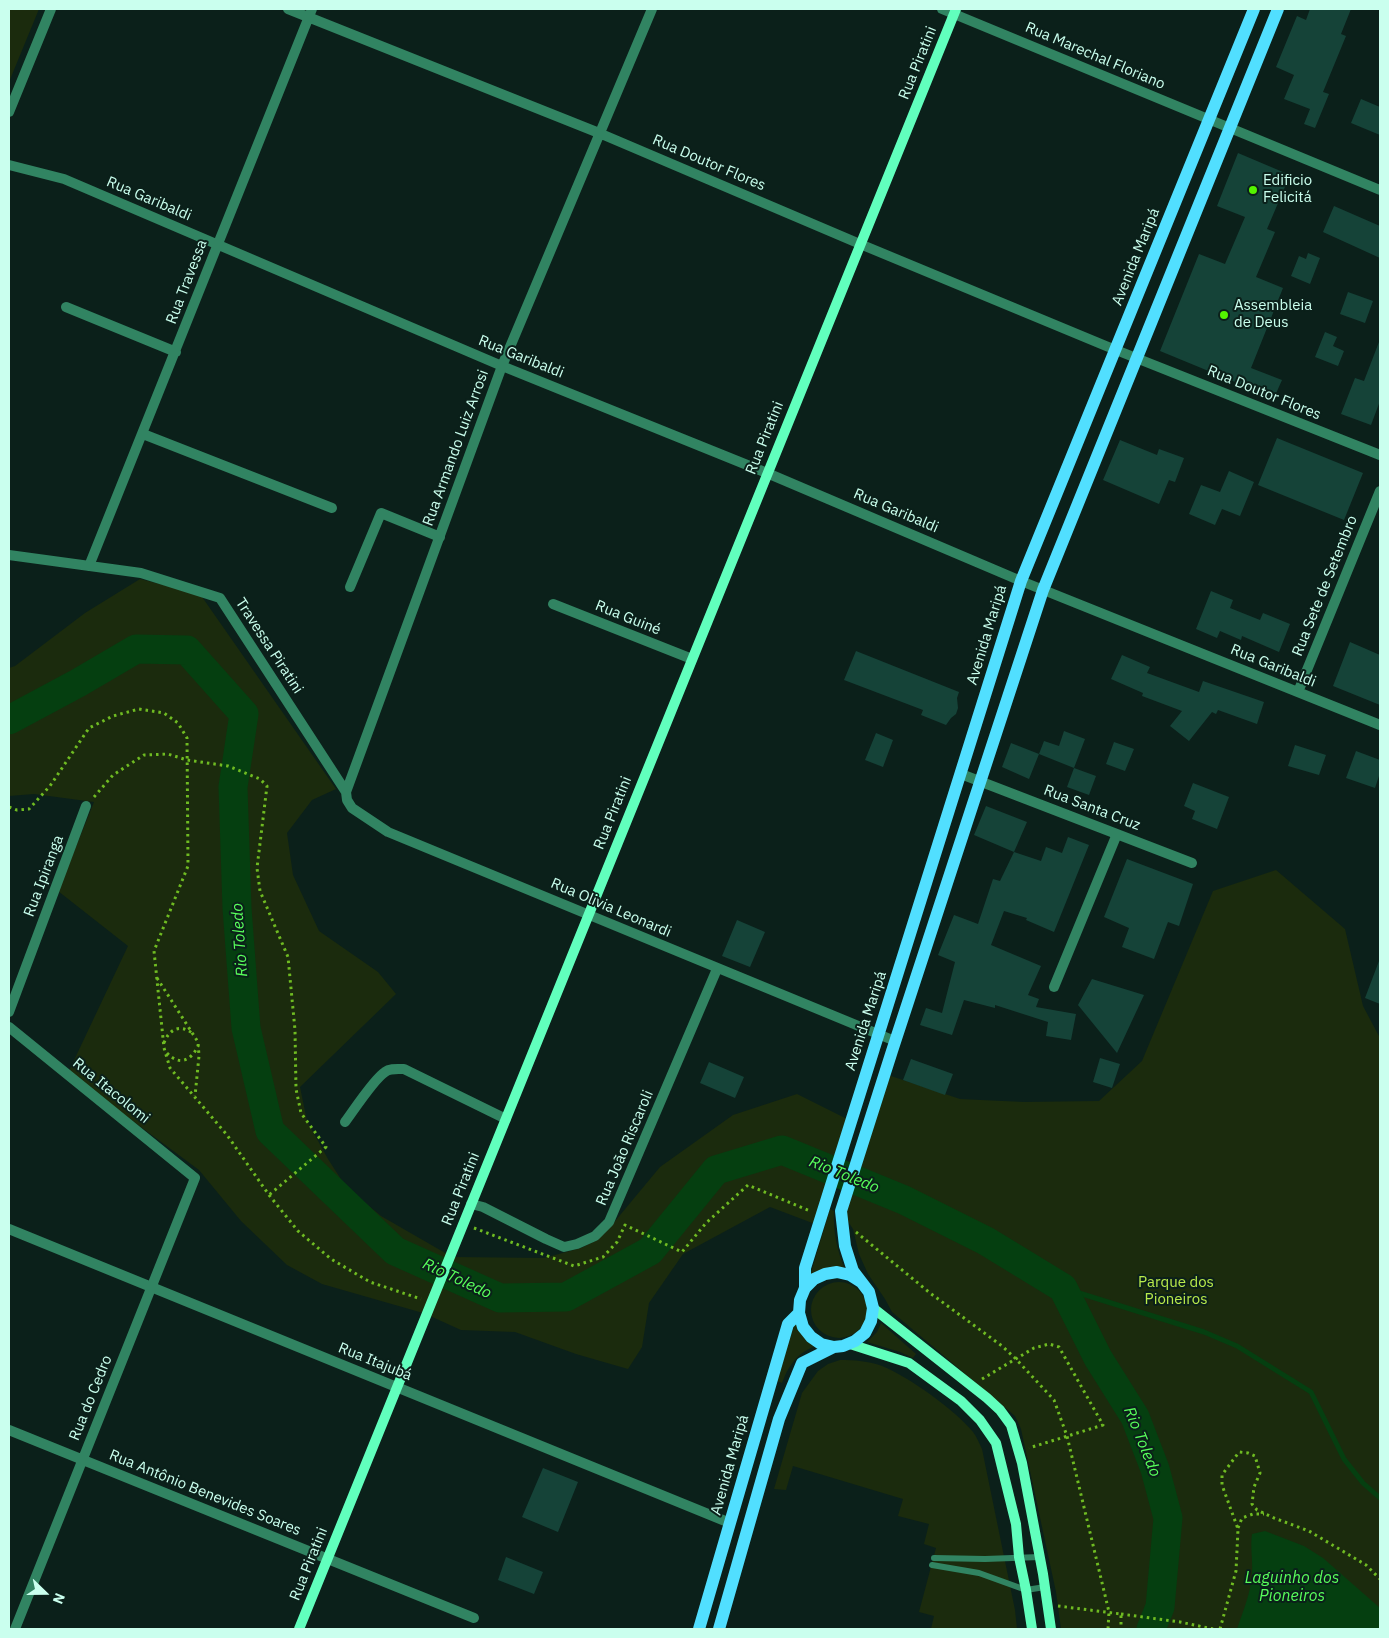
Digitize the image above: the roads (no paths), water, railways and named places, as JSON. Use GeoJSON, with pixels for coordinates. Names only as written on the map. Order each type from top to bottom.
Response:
{"type":"FeatureCollection","features":[{"type":"Feature","properties":{"kind":"main road","name":"Avenida Maripá"},"geometry":{"type":"LineString","coordinates":[[805,1288],[805,1268],[1021,581],[1254,9]]}},
{"type":"Feature","properties":{"kind":"main road"},"geometry":{"type":"LineString","coordinates":[[719,1629],[779,1419],[802,1362],[834,1347],[850,1344],[865,1333],[871,1321],[873,1308],[868,1292],[853,1271],[846,1246],[842,1211],[862,1146],[1043,590],[1278,9]]}},
{"type":"Feature","properties":{"kind":"main road"},"geometry":{"type":"LineString","coordinates":[[834,1347],[821,1344],[811,1337],[803,1327],[799,1313],[800,1300],[805,1288],[814,1279],[825,1274],[837,1272],[850,1275],[861,1282]]}},
{"type":"Feature","properties":{"kind":"main road","name":"Avenida Maripá"},"geometry":{"type":"LineString","coordinates":[[699,1629],[788,1324],[799,1313]]}},
{"type":"Feature","properties":{"kind":"street"},"geometry":{"type":"LineString","coordinates":[[9,112],[51,9]]}},
{"type":"Feature","properties":{"kind":"street","name":"Rua Doutor Flores"},"geometry":{"type":"LineString","coordinates":[[288,9],[310,13],[1115,350],[1380,455]]}},
{"type":"Feature","properties":{"kind":"street","name":"Rua Armando Luiz Arrosi"},"geometry":{"type":"LineString","coordinates":[[346,792],[502,366],[652,9]]}},
{"type":"Feature","properties":{"kind":"street","name":"Rua Marechal Floriano"},"geometry":{"type":"LineString","coordinates":[[942,9],[955,11],[1229,128]]}},
{"type":"Feature","properties":{"kind":"street","name":"Rua Piratini"},"geometry":{"type":"LineString","coordinates":[[299,1629],[955,11]]}},
{"type":"Feature","properties":{"kind":"street","name":"Rua Travessa"},"geometry":{"type":"LineString","coordinates":[[89,566],[310,13]]}},
{"type":"Feature","properties":{"kind":"street"},"geometry":{"type":"LineString","coordinates":[[1229,128],[1380,190]]}},
{"type":"Feature","properties":{"kind":"street","name":"Rua Garibaldi"},"geometry":{"type":"LineString","coordinates":[[9,165],[64,179],[502,366],[767,473],[1043,590],[1380,725]]}},
{"type":"Feature","properties":{"kind":"street"},"geometry":{"type":"LineString","coordinates":[[66,307],[176,352]]}},
{"type":"Feature","properties":{"kind":"street"},"geometry":{"type":"LineString","coordinates":[[143,434],[332,508]]}},
{"type":"Feature","properties":{"kind":"street","name":"Rua Sete de Setembro"},"geometry":{"type":"LineString","coordinates":[[1298,692],[1380,491]]}},
{"type":"Feature","properties":{"kind":"street"},"geometry":{"type":"LineString","coordinates":[[350,586],[381,513],[440,537]]}},
{"type":"Feature","properties":{"kind":"street","name":"Travessa Piratini"},"geometry":{"type":"LineString","coordinates":[[9,555],[141,573],[220,598],[346,792]]}},
{"type":"Feature","properties":{"kind":"street","name":"Rua Guiné"},"geometry":{"type":"LineString","coordinates":[[553,604],[692,659]]}},
{"type":"Feature","properties":{"kind":"street","name":"Rua Santa Cruz"},"geometry":{"type":"LineString","coordinates":[[960,774],[1192,863]]}},
{"type":"Feature","properties":{"kind":"street","name":"Rua Olivia Leonardi"},"geometry":{"type":"LineString","coordinates":[[346,792],[346,800],[352,808],[388,832],[717,969],[896,1041]]}},
{"type":"Feature","properties":{"kind":"street","name":"Rua Ipiranga"},"geometry":{"type":"LineString","coordinates":[[9,1012],[86,806]]}},
{"type":"Feature","properties":{"kind":"street"},"geometry":{"type":"LineString","coordinates":[[1054,987],[1117,834]]}},
{"type":"Feature","properties":{"kind":"street","name":"Rua João Riscaroli"},"geometry":{"type":"LineString","coordinates":[[471,1204],[484,1208],[546,1240],[564,1247],[577,1244],[595,1236],[609,1222],[717,969]]}},
{"type":"Feature","properties":{"kind":"street","name":"Rua Itacolomi"},"geometry":{"type":"LineString","coordinates":[[9,1027],[195,1178]]}},
{"type":"Feature","properties":{"kind":"street"},"geometry":{"type":"LineString","coordinates":[[345,1122],[378,1079],[385,1072],[395,1068],[404,1069],[506,1119]]}},
{"type":"Feature","properties":{"kind":"street","name":"Rua do Cedro"},"geometry":{"type":"LineString","coordinates":[[14,1628],[195,1178]]}},
{"type":"Feature","properties":{"kind":"street","name":"Rua Itajubá"},"geometry":{"type":"LineString","coordinates":[[9,1229],[730,1523]]}},
{"type":"Feature","properties":{"kind":"street"},"geometry":{"type":"LineString","coordinates":[[873,1308],[971,1385],[1000,1410],[1011,1425],[1019,1452],[1040,1557],[1051,1629]]}},
{"type":"Feature","properties":{"kind":"street"},"geometry":{"type":"LineString","coordinates":[[850,1344],[909,1363],[961,1400],[980,1420],[996,1443],[1016,1524],[1019,1557],[1032,1629]]}},
{"type":"Feature","properties":{"kind":"street","name":"Rua Antônio Benevides Soares"},"geometry":{"type":"LineString","coordinates":[[9,1430],[474,1618]]}},
{"type":"Feature","properties":{"kind":"lane"},"geometry":{"type":"LineString","coordinates":[[934,1558],[1040,1557]]}},
{"type":"Feature","properties":{"kind":"lane"},"geometry":{"type":"LineString","coordinates":[[932,1565],[979,1573],[1026,1590],[1045,1587]]}},
{"type":"Feature","properties":{"kind":"water","name":"Laguinho dos Pioneiros"},"geometry":{"type":"Polygon","coordinates":[[[1265,1531],[1304,1546],[1323,1558],[1380,1608],[1380,1629],[1237,1629],[1250,1588],[1252,1534],[1265,1531]]]}},
{"type":"Feature","properties":{"kind":"waterway","name":"Rio Toledo"},"geometry":{"type":"LineString","coordinates":[[9,720],[136,649],[187,650],[244,714],[233,787],[237,908],[246,1028],[270,1131],[395,1251],[500,1298],[566,1297],[650,1251],[716,1170],[782,1150],[904,1200],[986,1241],[1063,1288],[1098,1358],[1135,1417],[1155,1469],[1168,1518],[1160,1607],[1151,1629]]}},
{"type":"Feature","properties":{"kind":"waterway"},"geometry":{"type":"LineString","coordinates":[[1063,1288],[1204,1332],[1237,1346],[1311,1392],[1344,1459],[1363,1483],[1380,1498]]}},
{"type":"Feature","properties":{"kind":"place","name":"Edificio Felicitá"},"geometry":{"type":"Point","coordinates":[1253,190]}},
{"type":"Feature","properties":{"kind":"place","name":"Assembleia de Deus"},"geometry":{"type":"Point","coordinates":[1224,315]}},
{"type":"Feature","properties":{"kind":"park label","name":"Parque dos Pioneiros"},"geometry":{"type":"Point","coordinates":[1176,1292]}}]}
